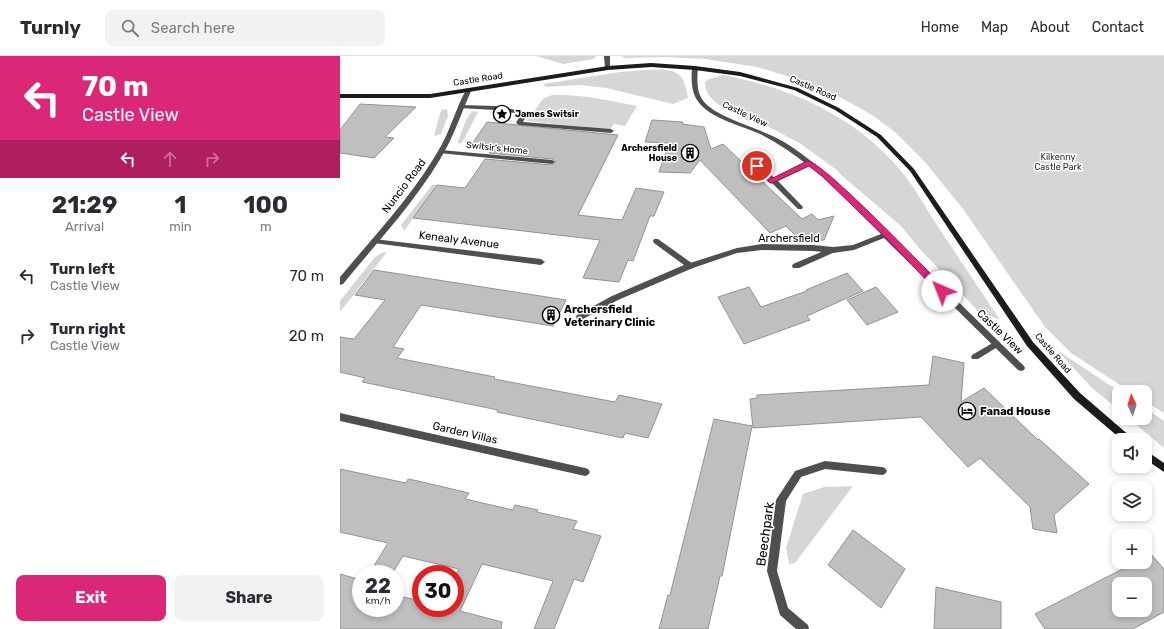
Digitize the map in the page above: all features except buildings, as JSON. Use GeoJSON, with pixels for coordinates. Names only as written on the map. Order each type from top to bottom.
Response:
{"type":"FeatureCollection","features":[{"type":"Feature","properties":{"kind":"main road","name":"Castle Road"},"geometry":{"type":"LineString","coordinates":[[341,97],[430,96],[608,68],[652,65],[695,68],[740,74],[796,89],[838,109],[879,136],[912,170],[1030,344],[1077,396],[1120,433]]}},
{"type":"Feature","properties":{"kind":"main road"},"geometry":{"type":"LineString","coordinates":[[1152,459],[1164,468]]}},
{"type":"Feature","properties":{"kind":"street"},"geometry":{"type":"LineString","coordinates":[[607,56],[608,68]]}},
{"type":"Feature","properties":{"kind":"street","name":"Castle View"},"geometry":{"type":"LineString","coordinates":[[695,68],[694,84],[702,102],[721,115],[769,136],[792,150],[826,176],[887,234],[1021,368]]}},
{"type":"Feature","properties":{"kind":"street","name":"Nuncio Road"},"geometry":{"type":"LineString","coordinates":[[340,282],[426,175],[441,152],[468,91]]}},
{"type":"Feature","properties":{"kind":"street"},"geometry":{"type":"LineString","coordinates":[[461,107],[495,108],[525,113],[520,123],[611,131]]}},
{"type":"Feature","properties":{"kind":"street","name":"Switsir's Home"},"geometry":{"type":"LineString","coordinates":[[441,152],[552,162]]}},
{"type":"Feature","properties":{"kind":"street"},"geometry":{"type":"LineString","coordinates":[[750,158],[800,207]]}},
{"type":"Feature","properties":{"kind":"street"},"geometry":{"type":"LineString","coordinates":[[772,181],[809,163]]}},
{"type":"Feature","properties":{"kind":"street","name":"Archersfield"},"geometry":{"type":"LineString","coordinates":[[580,317],[615,298],[690,266],[736,251],[762,248],[813,248],[833,250],[854,247],[887,234]]}},
{"type":"Feature","properties":{"kind":"street","name":"Kenealy Avenue"},"geometry":{"type":"LineString","coordinates":[[374,241],[541,262]]}},
{"type":"Feature","properties":{"kind":"street"},"geometry":{"type":"LineString","coordinates":[[656,241],[690,266]]}},
{"type":"Feature","properties":{"kind":"street"},"geometry":{"type":"LineString","coordinates":[[796,266],[833,250]]}},
{"type":"Feature","properties":{"kind":"street"},"geometry":{"type":"LineString","coordinates":[[975,358],[996,344]]}},
{"type":"Feature","properties":{"kind":"street","name":"Garden Villas"},"geometry":{"type":"LineString","coordinates":[[340,417],[585,472]]}},
{"type":"Feature","properties":{"kind":"street","name":"Beechpark"},"geometry":{"type":"LineString","coordinates":[[804,629],[784,611],[772,571],[782,500],[798,474],[825,465],[882,471]]}},
{"type":"Feature","properties":{"kind":"green space"},"geometry":{"type":"Polygon","coordinates":[[[536,56],[597,56],[593,59],[563,64],[536,56]]]}},
{"type":"Feature","properties":{"kind":"green space","name":"Kilkenny Castle Park"},"geometry":{"type":"Polygon","coordinates":[[[621,56],[1164,56],[1164,413],[1152,405],[1152,385],[1120,385],[1071,353],[1045,327],[963,209],[925,162],[895,132],[872,115],[842,98],[794,78],[757,67],[705,59],[666,57],[625,58],[621,56]]]}},
{"type":"Feature","properties":{"kind":"green space"},"geometry":{"type":"Polygon","coordinates":[[[669,70],[678,74],[684,82],[688,98],[673,104],[606,88],[580,85],[546,87],[543,84],[620,72],[669,70]]]}},
{"type":"Feature","properties":{"kind":"green space"},"geometry":{"type":"Polygon","coordinates":[[[723,75],[773,88],[820,107],[863,135],[883,152],[910,182],[941,232],[1000,320],[978,311],[919,248],[901,226],[838,171],[801,144],[754,119],[750,122],[715,102],[706,89],[705,82],[709,79],[723,75]]]}},
{"type":"Feature","properties":{"kind":"green space"},"geometry":{"type":"Polygon","coordinates":[[[552,95],[584,96],[637,106],[625,126],[614,124],[610,130],[527,121],[543,99],[552,95]]]}},
{"type":"Feature","properties":{"kind":"green space"},"geometry":{"type":"Polygon","coordinates":[[[447,109],[448,116],[441,134],[434,136],[441,110],[447,109]]]}},
{"type":"Feature","properties":{"kind":"green space"},"geometry":{"type":"Polygon","coordinates":[[[474,111],[478,112],[462,143],[459,144],[458,141],[466,120],[474,111]]]}},
{"type":"Feature","properties":{"kind":"green space"},"geometry":{"type":"Polygon","coordinates":[[[432,185],[437,185],[404,231],[401,225],[432,185]]]}},
{"type":"Feature","properties":{"kind":"green space"},"geometry":{"type":"Polygon","coordinates":[[[387,252],[340,312],[340,301],[375,257],[387,252]]]}},
{"type":"Feature","properties":{"kind":"green space"},"geometry":{"type":"Polygon","coordinates":[[[1057,350],[1112,387],[1112,404],[1092,388],[1057,350]]]}},
{"type":"Feature","properties":{"kind":"green space"},"geometry":{"type":"Polygon","coordinates":[[[1152,413],[1164,421],[1164,448],[1152,438],[1152,433],[1146,433],[1136,425],[1152,425],[1152,413]]]}},
{"type":"Feature","properties":{"kind":"green space"},"geometry":{"type":"Polygon","coordinates":[[[853,486],[795,563],[789,564],[786,548],[803,494],[824,487],[853,486]]]}},
{"type":"Feature","properties":{"kind":"place","name":"James Switsir"},"geometry":{"type":"Point","coordinates":[502,114]}},
{"type":"Feature","properties":{"kind":"place","name":"Archersfield House"},"geometry":{"type":"Point","coordinates":[690,153]}},
{"type":"Feature","properties":{"kind":"place","name":"Archersfield Veterinary Clinic"},"geometry":{"type":"Point","coordinates":[551,315]}},
{"type":"Feature","properties":{"kind":"place","name":"Fanad House"},"geometry":{"type":"Point","coordinates":[967,411]}},
{"type":"Feature","properties":{"kind":"route"},"geometry":{"type":"LineString","coordinates":[[757,166],[772,181],[809,163],[826,176],[887,234],[942,291]]}}]}
